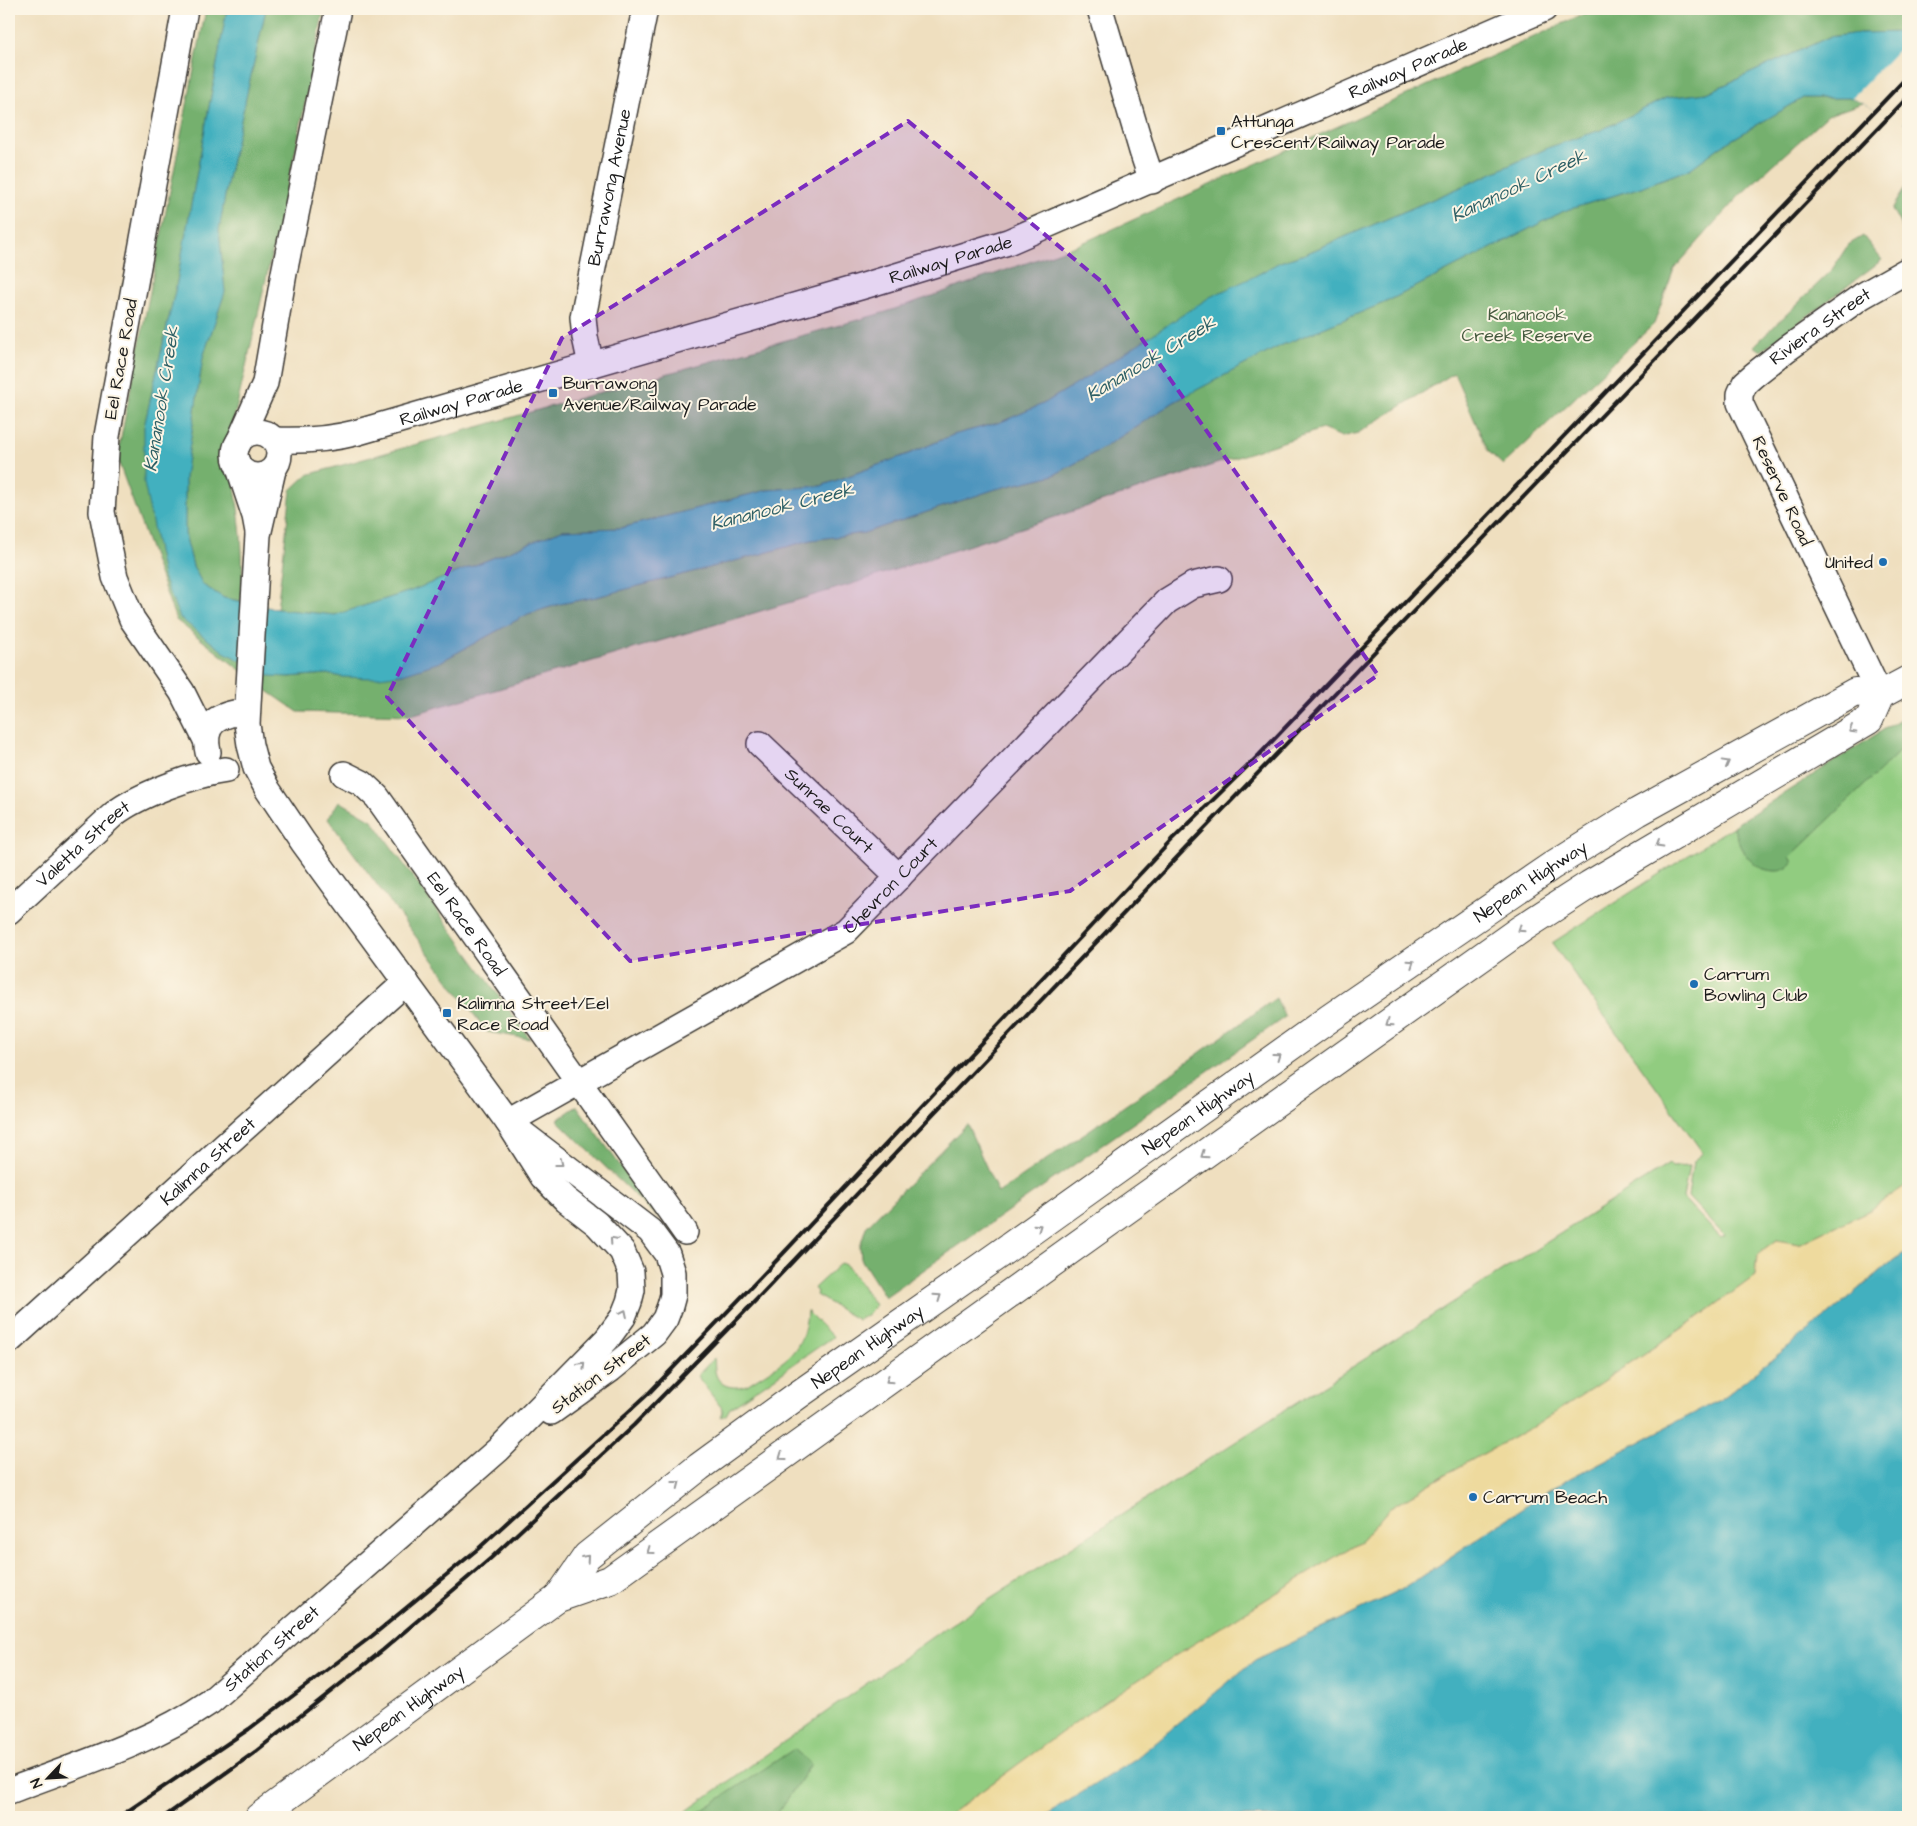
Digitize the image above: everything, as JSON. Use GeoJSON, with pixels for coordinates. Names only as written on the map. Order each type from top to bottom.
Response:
{"type":"FeatureCollection","features":[{"type":"Feature","properties":{"kind":"highway"},"geometry":{"type":"LineString","coordinates":[[1880,696],[1908,680]]}},
{"type":"Feature","properties":{"kind":"highway","name":"Nepean Highway"},"geometry":{"type":"LineString","coordinates":[[259,1817],[558,1598],[610,1580],[1529,924],[1589,885],[1869,720],[1880,696],[1855,692],[1638,812],[1553,866],[1330,1018],[699,1467],[587,1556],[558,1598]]}},
{"type":"Feature","properties":{"kind":"highway"},"geometry":{"type":"LineString","coordinates":[[798,1395],[821,1428]]}},
{"type":"Feature","properties":{"kind":"street","name":"Eel Race Road"},"geometry":{"type":"LineString","coordinates":[[185,9],[107,436],[102,512],[115,578],[132,619],[182,692],[206,742]]}},
{"type":"Feature","properties":{"kind":"street"},"geometry":{"type":"LineString","coordinates":[[226,770],[213,762],[208,752],[207,732],[212,724],[237,712],[248,686],[257,576],[258,535],[255,516],[237,454],[265,383],[284,273],[338,9]]}},
{"type":"Feature","properties":{"kind":"street","name":"Burrawong Avenue"},"geometry":{"type":"LineString","coordinates":[[591,365],[584,337],[584,317],[645,9]]}},
{"type":"Feature","properties":{"kind":"street"},"geometry":{"type":"LineString","coordinates":[[1100,9],[1152,180]]}},
{"type":"Feature","properties":{"kind":"street","name":"Railway Parade"},"geometry":{"type":"LineString","coordinates":[[274,469],[332,439],[1008,242],[1544,9]]}},
{"type":"Feature","properties":{"kind":"street","name":"Riviera Street"},"geometry":{"type":"LineString","coordinates":[[1740,394],[1745,383],[1787,349],[1862,296],[1908,270]]}},
{"type":"Feature","properties":{"kind":"street"},"geometry":{"type":"LineString","coordinates":[[258,535],[274,469],[280,453],[274,439],[265,383]]}},
{"type":"Feature","properties":{"kind":"street","name":"Reserve Road"},"geometry":{"type":"LineString","coordinates":[[1740,394],[1740,403],[1744,412],[1880,696]]}},
{"type":"Feature","properties":{"kind":"street"},"geometry":{"type":"LineString","coordinates":[[274,439],[265,433],[255,432],[246,435],[237,454],[242,470],[250,475],[260,476],[274,469]]}},
{"type":"Feature","properties":{"kind":"street","name":"Railway Parade"},"geometry":{"type":"LineString","coordinates":[[274,439],[332,439]]}},
{"type":"Feature","properties":{"kind":"street","name":"Chevron Court"},"geometry":{"type":"LineString","coordinates":[[508,1122],[846,931],[1167,600],[1193,585],[1219,579]]}},
{"type":"Feature","properties":{"kind":"street","name":"Eel Race Road"},"geometry":{"type":"LineString","coordinates":[[182,692],[199,709],[208,714],[218,716],[237,712]]}},
{"type":"Feature","properties":{"kind":"street"},"geometry":{"type":"LineString","coordinates":[[237,712],[250,745],[256,768],[268,790],[303,842],[508,1122]]}},
{"type":"Feature","properties":{"kind":"street","name":"Valetta Street"},"geometry":{"type":"LineString","coordinates":[[163,788],[202,756],[205,751],[206,742]]}},
{"type":"Feature","properties":{"kind":"street","name":"Sunrae Court"},"geometry":{"type":"LineString","coordinates":[[760,744],[899,877]]}},
{"type":"Feature","properties":{"kind":"street","name":"Valetta Street"},"geometry":{"type":"LineString","coordinates":[[9,911],[124,806],[163,788],[226,770],[256,768]]}},
{"type":"Feature","properties":{"kind":"street","name":"Eel Race Road"},"geometry":{"type":"LineString","coordinates":[[344,774],[362,783],[377,797],[685,1232]]}},
{"type":"Feature","properties":{"kind":"street","name":"Kalimna Street"},"geometry":{"type":"LineString","coordinates":[[9,1341],[406,982]]}},
{"type":"Feature","properties":{"kind":"street","name":"Station Street"},"geometry":{"type":"LineString","coordinates":[[499,1449],[601,1378],[649,1339],[668,1313],[673,1294],[672,1268],[667,1254],[650,1231],[508,1122]]}},
{"type":"Feature","properties":{"kind":"street","name":"Station Street"},"geometry":{"type":"LineString","coordinates":[[9,1791],[146,1737],[193,1714],[210,1702],[499,1449],[614,1330],[627,1308],[632,1284],[625,1256],[597,1224],[547,1182],[508,1122]]}},
{"type":"Feature","properties":{"kind":"highlighted area"},"geometry":{"type":"Polygon","coordinates":[[[908,121],[1102,282],[1378,675],[1070,891],[630,961],[387,697],[562,338],[908,121]]]}},
{"type":"Feature","properties":{"kind":"green space","name":"Kananook Creek Reserve"},"geometry":{"type":"Polygon","coordinates":[[[206,9],[227,9],[176,287],[144,427],[164,580],[288,677],[327,674],[342,677],[440,662],[528,614],[560,604],[596,597],[811,540],[864,533],[996,489],[1054,475],[1103,448],[1174,402],[1280,346],[1386,302],[1564,211],[1641,187],[1690,169],[1721,146],[1803,98],[1852,98],[1863,103],[1828,115],[1740,195],[1674,269],[1654,324],[1503,465],[1488,451],[1454,373],[1358,433],[1342,437],[1322,429],[855,583],[411,715],[298,712],[266,690],[176,620],[117,458],[206,9]]]}},
{"type":"Feature","properties":{"kind":"green space"},"geometry":{"type":"Polygon","coordinates":[[[266,9],[324,9],[296,148],[228,445],[241,543],[241,601],[224,598],[203,585],[193,566],[185,534],[185,477],[203,357],[225,292],[219,230],[229,173],[266,9]]]}},
{"type":"Feature","properties":{"kind":"green space"},"geometry":{"type":"Polygon","coordinates":[[[1595,9],[1908,9],[1908,32],[1860,33],[1829,37],[1707,93],[1666,98],[1601,130],[1550,147],[1305,254],[1280,262],[1043,404],[1001,422],[953,435],[911,453],[821,486],[767,490],[621,528],[562,530],[411,591],[335,615],[277,609],[291,490],[307,475],[886,312],[1078,245],[1595,9]]]}},
{"type":"Feature","properties":{"kind":"green space"},"geometry":{"type":"Polygon","coordinates":[[[1908,183],[1908,239],[1892,209],[1908,183]]]}},
{"type":"Feature","properties":{"kind":"green space"},"geometry":{"type":"Polygon","coordinates":[[[1863,236],[1882,260],[1761,351],[1754,346],[1831,271],[1848,245],[1863,236]]]}},
{"type":"Feature","properties":{"kind":"green space"},"geometry":{"type":"Polygon","coordinates":[[[1908,714],[1908,1184],[1870,1210],[1798,1244],[1777,1240],[1757,1255],[1755,1276],[1695,1320],[1538,1424],[1448,1473],[1389,1509],[1361,1541],[1184,1650],[1087,1714],[946,1817],[678,1817],[942,1630],[1669,1164],[1672,1167],[1689,1166],[1683,1198],[1720,1237],[1724,1235],[1688,1197],[1693,1161],[1703,1153],[1552,943],[1908,714]]]}},
{"type":"Feature","properties":{"kind":"green space"},"geometry":{"type":"Polygon","coordinates":[[[1908,714],[1908,745],[1790,857],[1793,862],[1790,866],[1783,870],[1766,870],[1747,857],[1733,826],[1908,714]]]}},
{"type":"Feature","properties":{"kind":"green space"},"geometry":{"type":"Polygon","coordinates":[[[339,801],[372,820],[530,1039],[487,1032],[328,819],[339,801]]]}},
{"type":"Feature","properties":{"kind":"green space"},"geometry":{"type":"Polygon","coordinates":[[[1276,998],[1285,1017],[885,1297],[861,1259],[860,1246],[866,1227],[967,1124],[998,1193],[1276,998]]]}},
{"type":"Feature","properties":{"kind":"green space"},"geometry":{"type":"Polygon","coordinates":[[[577,1106],[659,1219],[557,1120],[577,1106]]]}},
{"type":"Feature","properties":{"kind":"green space"},"geometry":{"type":"Polygon","coordinates":[[[841,1263],[847,1266],[875,1305],[868,1314],[858,1320],[816,1295],[817,1292],[814,1288],[841,1263]]]}},
{"type":"Feature","properties":{"kind":"green space"},"geometry":{"type":"Polygon","coordinates":[[[807,1311],[833,1337],[730,1408],[726,1415],[721,1417],[723,1411],[721,1407],[697,1376],[714,1358],[715,1373],[721,1383],[733,1387],[747,1385],[780,1364],[796,1349],[805,1326],[807,1311]]]}},
{"type":"Feature","properties":{"kind":"green space"},"geometry":{"type":"Polygon","coordinates":[[[794,1749],[811,1764],[775,1817],[692,1817],[794,1749]]]}},
{"type":"Feature","properties":{"kind":"sand","name":"Carrum Beach"},"geometry":{"type":"Polygon","coordinates":[[[1908,1184],[1908,1251],[1895,1259],[1827,1316],[1723,1398],[1556,1486],[1401,1590],[1255,1660],[1135,1760],[1043,1817],[946,1817],[1087,1714],[1184,1650],[1361,1541],[1389,1509],[1448,1473],[1538,1424],[1695,1320],[1755,1276],[1757,1255],[1777,1240],[1798,1244],[1870,1210],[1908,1184]]]}},
{"type":"Feature","properties":{"kind":"water","name":"Kananook Creek"},"geometry":{"type":"Polygon","coordinates":[[[227,9],[266,9],[229,173],[219,230],[225,292],[203,357],[185,477],[185,534],[193,566],[203,585],[224,598],[277,609],[335,615],[411,591],[562,530],[621,528],[767,490],[821,486],[911,453],[953,435],[1001,422],[1043,404],[1210,297],[1280,262],[1305,254],[1550,147],[1601,130],[1666,98],[1707,93],[1829,37],[1860,33],[1908,32],[1908,124],[1852,98],[1803,98],[1721,146],[1690,169],[1641,187],[1564,211],[1386,302],[1280,346],[1174,402],[1103,448],[1054,475],[996,489],[864,533],[811,540],[596,597],[560,604],[528,614],[440,662],[403,674],[371,678],[342,677],[327,674],[288,677],[270,676],[224,652],[180,618],[164,580],[144,483],[144,427],[176,287],[227,9]]]}},
{"type":"Feature","properties":{"kind":"water"},"geometry":{"type":"Polygon","coordinates":[[[1908,1251],[1908,1817],[1043,1817],[1135,1759],[1255,1660],[1401,1590],[1556,1486],[1723,1398],[1827,1316],[1895,1259],[1908,1251]]]}},
{"type":"Feature","properties":{"kind":"pier"},"geometry":{"type":"Polygon","coordinates":[[[1908,39],[1908,117],[1903,123],[1852,98],[1908,39]]]}},
{"type":"Feature","properties":{"kind":"railway"},"geometry":{"type":"LineString","coordinates":[[119,1817],[249,1729],[372,1636],[479,1548],[648,1394],[777,1260],[1172,840],[1259,755],[1908,76]]}},
{"type":"Feature","properties":{"kind":"railway"},"geometry":{"type":"LineString","coordinates":[[164,1817],[255,1752],[383,1650],[491,1558],[634,1425],[758,1298],[1185,849],[1908,97]]}},
{"type":"Feature","properties":{"kind":"place","name":"Attunga Crescent/Railway Parade"},"geometry":{"type":"Point","coordinates":[1221,131]}},
{"type":"Feature","properties":{"kind":"place","name":"Burrawong Avenue/Railway Parade"},"geometry":{"type":"Point","coordinates":[553,393]}},
{"type":"Feature","properties":{"kind":"place","name":"United"},"geometry":{"type":"Point","coordinates":[1883,562]}},
{"type":"Feature","properties":{"kind":"place","name":"Carrum Bowling Club"},"geometry":{"type":"Point","coordinates":[1694,984]}},
{"type":"Feature","properties":{"kind":"place","name":"Kalimna Street/Eel Race Road"},"geometry":{"type":"Point","coordinates":[447,1013]}},
{"type":"Feature","properties":{"kind":"place","name":"Carrum Beach"},"geometry":{"type":"Point","coordinates":[1473,1497]}}]}
